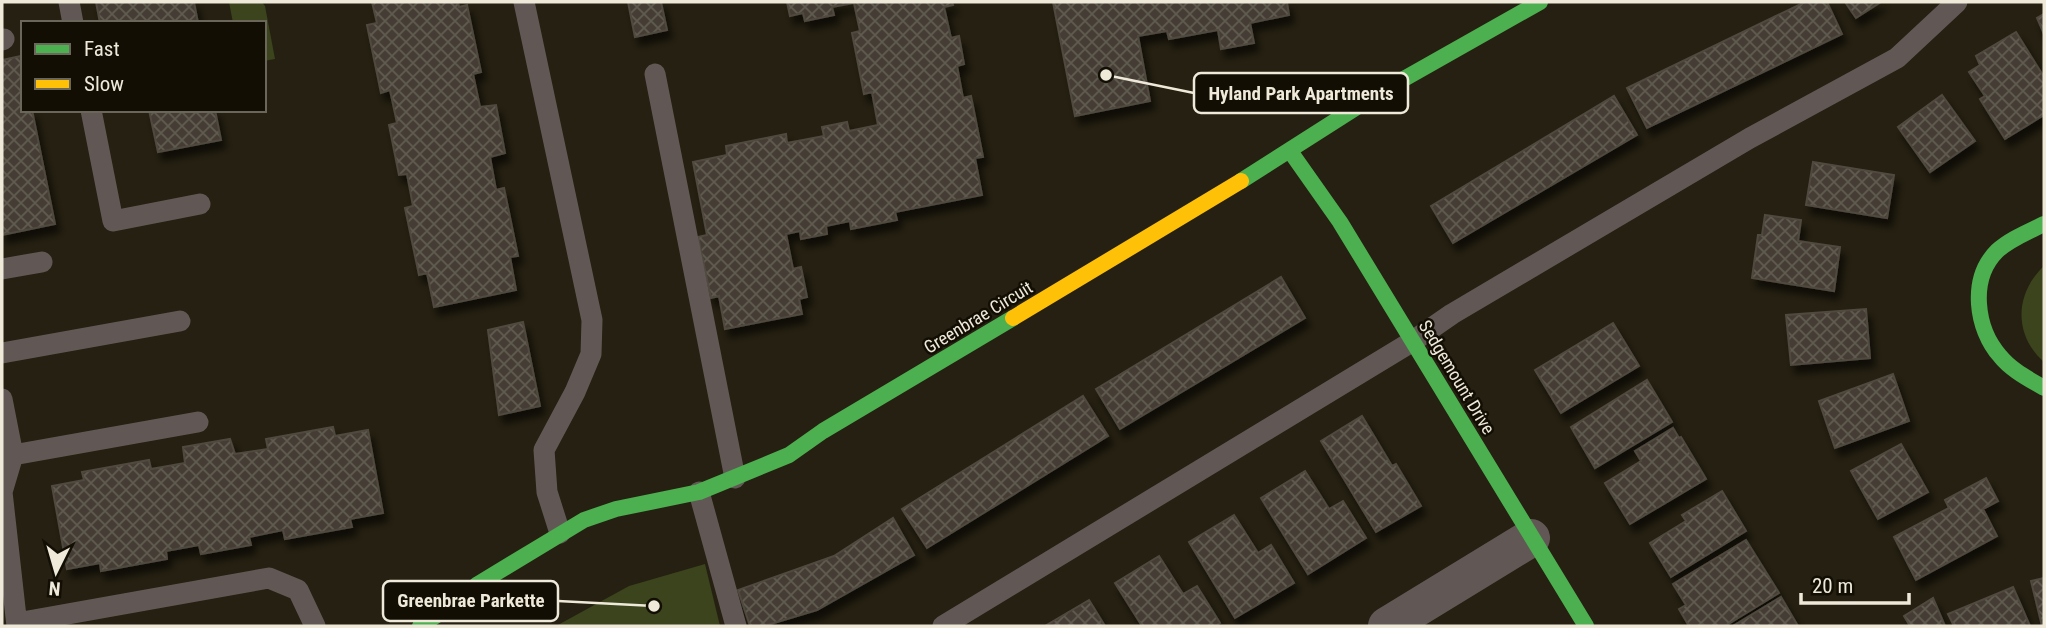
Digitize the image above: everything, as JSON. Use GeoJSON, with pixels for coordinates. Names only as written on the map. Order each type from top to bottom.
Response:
{"type":"FeatureCollection","features":[{"type":"Feature","properties":{"kind":"street","name":"Greenbrae Circuit"},"geometry":{"type":"LineString","coordinates":[[420,626],[454,604],[478,584],[584,520],[616,509],[699,492],[789,455],[823,431],[1290,152],[1379,93],[1540,2]]}},
{"type":"Feature","properties":{"kind":"street","name":"Sedgemount Drive"},"geometry":{"type":"LineString","coordinates":[[1290,152],[1340,222],[1586,626]]}},
{"type":"Feature","properties":{"kind":"street"},"geometry":{"type":"LineString","coordinates":[[2044,224],[2021,235],[1995,253],[1983,271],[1979,308],[1985,336],[2000,357],[2044,388]]}},
{"type":"Feature","properties":{"kind":"street"},"geometry":{"type":"LineString","coordinates":[[1387,626],[1531,538]]}},
{"type":"Feature","properties":{"kind":"lane"},"geometry":{"type":"LineString","coordinates":[[69,2],[73,21]]}},
{"type":"Feature","properties":{"kind":"lane"},"geometry":{"type":"LineString","coordinates":[[524,2],[592,320],[591,354],[575,392],[544,450],[547,492],[560,533]]}},
{"type":"Feature","properties":{"kind":"lane"},"geometry":{"type":"LineString","coordinates":[[943,626],[1413,341],[1452,314],[1750,138],[1896,58],[1957,2]]}},
{"type":"Feature","properties":{"kind":"lane"},"geometry":{"type":"LineString","coordinates":[[655,74],[735,478]]}},
{"type":"Feature","properties":{"kind":"lane"},"geometry":{"type":"LineString","coordinates":[[91,112],[113,221],[200,204]]}},
{"type":"Feature","properties":{"kind":"lane"},"geometry":{"type":"LineString","coordinates":[[2,269],[42,262]]}},
{"type":"Feature","properties":{"kind":"lane"},"geometry":{"type":"LineString","coordinates":[[2,353],[180,321]]}},
{"type":"Feature","properties":{"kind":"lane"},"geometry":{"type":"LineString","coordinates":[[2,399],[13,455],[2,492],[17,625],[269,578],[298,590],[315,626]]}},
{"type":"Feature","properties":{"kind":"lane"},"geometry":{"type":"LineString","coordinates":[[13,455],[198,422]]}},
{"type":"Feature","properties":{"kind":"lane"},"geometry":{"type":"LineString","coordinates":[[699,492],[736,626]]}},
{"type":"Feature","properties":{"kind":"green space"},"geometry":{"type":"Polygon","coordinates":[[[229,2],[262,2],[275,59],[266,61],[266,21],[233,21],[229,2]]]}},
{"type":"Feature","properties":{"kind":"green space"},"geometry":{"type":"Polygon","coordinates":[[[2044,266],[2044,362],[2027,339],[2022,314],[2027,289],[2044,266]]]}},
{"type":"Feature","properties":{"kind":"green space"},"geometry":{"type":"Polygon","coordinates":[[[705,564],[720,626],[556,626],[629,586],[705,564]]]}},
{"type":"Feature","properties":{"kind":"building"},"geometry":{"type":"Polygon","coordinates":[[[96,2],[194,2],[198,21],[100,21],[96,2]]]}},
{"type":"Feature","properties":{"kind":"building"},"geometry":{"type":"Polygon","coordinates":[[[372,2],[458,2],[459,7],[467,5],[481,72],[473,74],[480,107],[496,105],[505,153],[490,157],[496,190],[504,188],[518,256],[510,257],[516,290],[434,307],[427,273],[419,275],[405,208],[413,206],[407,174],[399,175],[389,125],[397,123],[390,90],[381,93],[367,25],[377,23],[372,2]]]}},
{"type":"Feature","properties":{"kind":"building"},"geometry":{"type":"Polygon","coordinates":[[[628,2],[661,2],[667,30],[635,37],[628,2]]]}},
{"type":"Feature","properties":{"kind":"building"},"geometry":{"type":"Polygon","coordinates":[[[787,2],[952,2],[953,5],[944,7],[951,38],[959,36],[964,64],[957,66],[963,98],[971,96],[983,157],[975,158],[982,195],[895,212],[897,220],[851,229],[850,221],[826,226],[827,234],[801,239],[800,231],[786,234],[793,269],[801,267],[807,297],[799,299],[802,314],[725,329],[719,296],[711,298],[698,237],[707,235],[693,162],[727,155],[726,146],[786,134],[787,143],[824,136],[822,127],[847,122],[849,131],[878,125],[872,92],[864,94],[852,33],[860,31],[854,3],[832,7],[834,15],[805,21],[803,13],[790,16],[787,2]]]}},
{"type":"Feature","properties":{"kind":"building"},"geometry":{"type":"Polygon","coordinates":[[[1053,2],[1287,2],[1289,15],[1250,23],[1254,43],[1221,49],[1218,30],[1169,39],[1167,31],[1138,36],[1150,101],[1075,116],[1053,2]]]}},
{"type":"Feature","properties":{"kind":"building"},"geometry":{"type":"Polygon","coordinates":[[[1805,2],[1827,2],[1842,34],[1647,128],[1627,88],[1805,2]]]}},
{"type":"Feature","properties":{"kind":"building"},"geometry":{"type":"Polygon","coordinates":[[[1845,2],[1881,2],[1856,18],[1845,2]]]}},
{"type":"Feature","properties":{"kind":"building"},"geometry":{"type":"Polygon","coordinates":[[[2044,14],[2044,34],[2037,18],[2044,14]]]}},
{"type":"Feature","properties":{"kind":"building"},"geometry":{"type":"Polygon","coordinates":[[[2016,32],[2044,77],[2044,115],[2005,139],[1980,99],[1985,96],[1969,72],[1980,65],[1976,56],[2016,32]]]}},
{"type":"Feature","properties":{"kind":"building"},"geometry":{"type":"Polygon","coordinates":[[[21,56],[21,112],[32,112],[55,224],[2,235],[2,60],[21,56]]]}},
{"type":"Feature","properties":{"kind":"building"},"geometry":{"type":"Polygon","coordinates":[[[1942,95],[1975,141],[1930,172],[1898,127],[1942,95]]]}},
{"type":"Feature","properties":{"kind":"building"},"geometry":{"type":"Polygon","coordinates":[[[1614,96],[1637,135],[1453,243],[1431,206],[1614,96]]]}},
{"type":"Feature","properties":{"kind":"building"},"geometry":{"type":"Polygon","coordinates":[[[149,112],[215,112],[221,140],[158,152],[149,112]]]}},
{"type":"Feature","properties":{"kind":"building"},"geometry":{"type":"Polygon","coordinates":[[[1813,162],[1894,175],[1887,218],[1806,205],[1813,162]]]}},
{"type":"Feature","properties":{"kind":"building"},"geometry":{"type":"Polygon","coordinates":[[[1765,215],[1801,220],[1798,241],[1840,247],[1834,291],[1752,278],[1758,235],[1762,235],[1765,215]]]}},
{"type":"Feature","properties":{"kind":"building"},"geometry":{"type":"Polygon","coordinates":[[[1281,277],[1305,318],[1120,429],[1096,389],[1281,277]]]}},
{"type":"Feature","properties":{"kind":"building"},"geometry":{"type":"Polygon","coordinates":[[[1866,309],[1870,358],[1791,365],[1786,315],[1866,309]]]}},
{"type":"Feature","properties":{"kind":"building"},"geometry":{"type":"Polygon","coordinates":[[[523,322],[540,406],[499,415],[488,330],[523,322]]]}},
{"type":"Feature","properties":{"kind":"building"},"geometry":{"type":"Polygon","coordinates":[[[1613,323],[1639,366],[1561,413],[1535,370],[1613,323]]]}},
{"type":"Feature","properties":{"kind":"building"},"geometry":{"type":"Polygon","coordinates":[[[1893,374],[1909,421],[1835,448],[1819,401],[1893,374]]]}},
{"type":"Feature","properties":{"kind":"building"},"geometry":{"type":"Polygon","coordinates":[[[1647,380],[1672,422],[1595,468],[1571,427],[1647,380]]]}},
{"type":"Feature","properties":{"kind":"building"},"geometry":{"type":"Polygon","coordinates":[[[1083,396],[1108,436],[927,548],[902,509],[1083,396]]]}},
{"type":"Feature","properties":{"kind":"building"},"geometry":{"type":"Polygon","coordinates":[[[1362,416],[1392,466],[1396,464],[1421,506],[1376,532],[1321,441],[1362,416]]]}},
{"type":"Feature","properties":{"kind":"building"},"geometry":{"type":"Polygon","coordinates":[[[333,427],[335,436],[368,430],[383,513],[350,519],[352,527],[285,539],[283,530],[249,537],[251,545],[201,554],[199,545],[166,551],[167,559],[101,571],[100,563],[67,569],[52,486],[84,480],[82,472],[149,460],[151,469],[185,463],[183,447],[230,439],[235,454],[268,449],[266,439],[333,427]]]}},
{"type":"Feature","properties":{"kind":"building"},"geometry":{"type":"Polygon","coordinates":[[[1673,428],[1706,479],[1630,524],[1605,483],[1641,461],[1635,451],[1673,428]]]}},
{"type":"Feature","properties":{"kind":"building"},"geometry":{"type":"Polygon","coordinates":[[[1901,444],[1928,492],[1878,519],[1851,471],[1901,444]]]}},
{"type":"Feature","properties":{"kind":"building"},"geometry":{"type":"Polygon","coordinates":[[[1305,471],[1329,509],[1343,501],[1366,538],[1308,574],[1261,498],[1305,471]]]}},
{"type":"Feature","properties":{"kind":"building"},"geometry":{"type":"Polygon","coordinates":[[[1986,478],[1998,501],[1983,509],[1997,536],[1916,580],[1894,537],[1949,508],[1945,500],[1986,478]]]}},
{"type":"Feature","properties":{"kind":"building"},"geometry":{"type":"Polygon","coordinates":[[[1722,491],[1746,531],[1671,577],[1650,543],[1686,521],[1682,515],[1722,491]]]}},
{"type":"Feature","properties":{"kind":"building"},"geometry":{"type":"Polygon","coordinates":[[[1234,515],[1258,553],[1271,545],[1294,583],[1235,618],[1189,542],[1234,515]]]}},
{"type":"Feature","properties":{"kind":"building"},"geometry":{"type":"Polygon","coordinates":[[[893,518],[914,555],[817,610],[764,626],[750,626],[738,590],[834,556],[893,518]]]}},
{"type":"Feature","properties":{"kind":"building"},"geometry":{"type":"Polygon","coordinates":[[[1746,540],[1779,593],[1725,626],[1689,626],[1679,609],[1686,605],[1673,584],[1746,540]]]}},
{"type":"Feature","properties":{"kind":"building"},"geometry":{"type":"Polygon","coordinates":[[[1159,556],[1183,594],[1197,586],[1220,623],[1215,626],[1142,626],[1115,583],[1159,556]]]}},
{"type":"Feature","properties":{"kind":"building"},"geometry":{"type":"Polygon","coordinates":[[[2044,578],[2044,626],[2042,626],[2031,581],[2044,578]]]}},
{"type":"Feature","properties":{"kind":"building"},"geometry":{"type":"Polygon","coordinates":[[[2013,587],[2030,626],[1954,626],[1948,614],[2013,587]]]}},
{"type":"Feature","properties":{"kind":"building"},"geometry":{"type":"Polygon","coordinates":[[[1781,597],[1798,626],[1733,626],[1781,597]]]}},
{"type":"Feature","properties":{"kind":"building"},"geometry":{"type":"Polygon","coordinates":[[[1933,598],[1945,626],[1910,626],[1904,616],[1933,598]]]}},
{"type":"Feature","properties":{"kind":"building"},"geometry":{"type":"Polygon","coordinates":[[[1089,600],[1105,626],[1045,626],[1089,600]]]}},
{"type":"Feature","properties":{"kind":"traffic: fast"},"geometry":{"type":"LineString","coordinates":[[1241,181],[1379,93],[1540,2]]}},
{"type":"Feature","properties":{"kind":"traffic: fast"},"geometry":{"type":"LineString","coordinates":[[1290,151],[1340,222],[1586,626]]}},
{"type":"Feature","properties":{"kind":"traffic: fast"},"geometry":{"type":"LineString","coordinates":[[2044,224],[2013,239],[1997,251],[1988,262],[1979,289],[1981,318],[1992,345],[2004,361],[2044,388]]}},
{"type":"Feature","properties":{"kind":"traffic: fast"},"geometry":{"type":"LineString","coordinates":[[420,626],[454,604],[478,584],[584,520],[616,509],[699,492],[789,455],[823,431],[1013,318]]}},
{"type":"Feature","properties":{"kind":"traffic: slow"},"geometry":{"type":"LineString","coordinates":[[1013,318],[1241,181]]}},
{"type":"Feature","properties":{"kind":"place","name":"Hyland Park Apartments"},"geometry":{"type":"Point","coordinates":[1106,75]}},
{"type":"Feature","properties":{"kind":"place","name":"Greenbrae Parkette"},"geometry":{"type":"Point","coordinates":[654,606]}}]}
